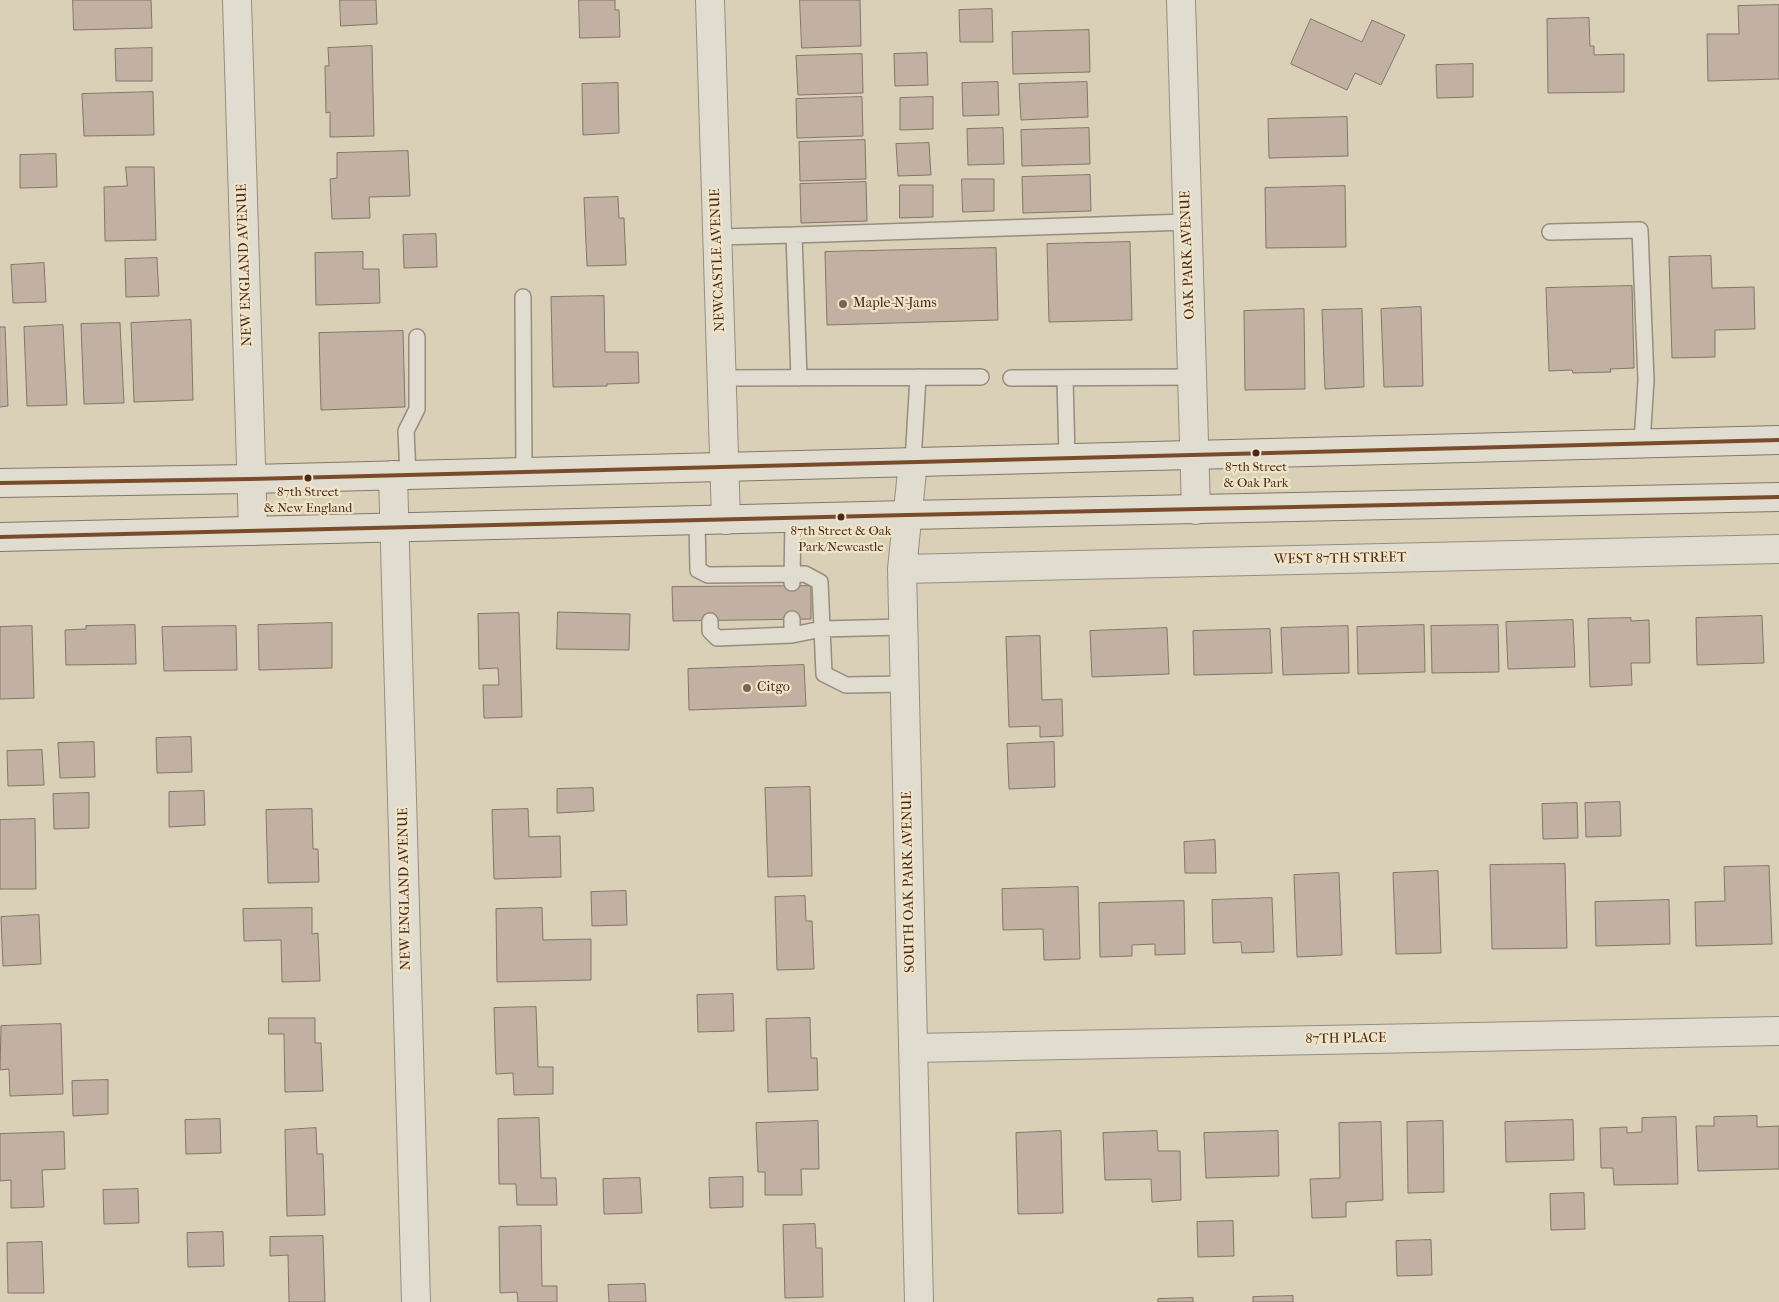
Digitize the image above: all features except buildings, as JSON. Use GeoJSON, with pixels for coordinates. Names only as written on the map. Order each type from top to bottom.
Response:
{"type":"FeatureCollection","features":[{"type":"Feature","properties":{"kind":"street","name":"NEW ENGLAND AVENUE"},"geometry":{"type":"LineString","coordinates":[[238,0],[253,531]]}},
{"type":"Feature","properties":{"kind":"street","name":"NEWCASTLE AVENUE"},"geometry":{"type":"LineString","coordinates":[[710,0],[726,520]]}},
{"type":"Feature","properties":{"kind":"street","name":"OAK PARK AVENUE"},"geometry":{"type":"LineString","coordinates":[[1181,0],[1196,510]]}},
{"type":"Feature","properties":{"kind":"street"},"geometry":{"type":"LineString","coordinates":[[0,484],[1779,440]]}},
{"type":"Feature","properties":{"kind":"street","name":"SOUTH OAK PARK AVENUE"},"geometry":{"type":"LineString","coordinates":[[913,462],[902,569],[919,1302]]}},
{"type":"Feature","properties":{"kind":"street","name":"NEW ENGLAND AVENUE"},"geometry":{"type":"LineString","coordinates":[[400,475],[395,528],[416,1302]]}},
{"type":"Feature","properties":{"kind":"street"},"geometry":{"type":"LineString","coordinates":[[0,537],[907,515],[1779,497]]}},
{"type":"Feature","properties":{"kind":"street","name":"WEST 87TH STREET"},"geometry":{"type":"LineString","coordinates":[[902,569],[1779,549]]}},
{"type":"Feature","properties":{"kind":"street","name":"87TH PLACE"},"geometry":{"type":"LineString","coordinates":[[913,1048],[1779,1030]]}},
{"type":"Feature","properties":{"kind":"lane"},"geometry":{"type":"LineString","coordinates":[[718,237],[1187,222]]}},
{"type":"Feature","properties":{"kind":"lane"},"geometry":{"type":"LineString","coordinates":[[1550,232],[1640,230],[1646,380],[1642,443]]}},
{"type":"Feature","properties":{"kind":"lane"},"geometry":{"type":"LineString","coordinates":[[794,235],[799,378]]}},
{"type":"Feature","properties":{"kind":"lane"},"geometry":{"type":"LineString","coordinates":[[523,297],[524,472]]}},
{"type":"Feature","properties":{"kind":"lane"},"geometry":{"type":"LineString","coordinates":[[400,475],[406,431],[416,408],[417,336]]}},
{"type":"Feature","properties":{"kind":"lane"},"geometry":{"type":"LineString","coordinates":[[913,462],[918,377]]}},
{"type":"Feature","properties":{"kind":"lane"},"geometry":{"type":"LineString","coordinates":[[722,378],[981,377]]}},
{"type":"Feature","properties":{"kind":"lane"},"geometry":{"type":"LineString","coordinates":[[1011,378],[1192,378]]}},
{"type":"Feature","properties":{"kind":"lane"},"geometry":{"type":"LineString","coordinates":[[1065,378],[1067,458]]}},
{"type":"Feature","properties":{"kind":"lane"},"geometry":{"type":"LineString","coordinates":[[792,579],[793,518]]}},
{"type":"Feature","properties":{"kind":"lane"},"geometry":{"type":"LineString","coordinates":[[697,520],[698,570],[708,581],[792,579],[805,574],[820,582],[824,674],[846,685],[905,684]]}},
{"type":"Feature","properties":{"kind":"lane"},"geometry":{"type":"LineString","coordinates":[[792,619],[792,635]]}},
{"type":"Feature","properties":{"kind":"lane"},"geometry":{"type":"LineString","coordinates":[[710,621],[710,631],[717,638],[792,635],[822,629],[903,627]]}},
{"type":"Feature","properties":{"kind":"transit line"},"geometry":{"type":"LineString","coordinates":[[0,483],[251,479],[1779,440]]}},
{"type":"Feature","properties":{"kind":"transit line"},"geometry":{"type":"LineString","coordinates":[[0,537],[907,515],[1779,497]]}},
{"type":"Feature","properties":{"kind":"place","name":"Maple-N-Jams"},"geometry":{"type":"Point","coordinates":[843,304]}},
{"type":"Feature","properties":{"kind":"place","name":"87th Street & Oak Park"},"geometry":{"type":"Point","coordinates":[1256,453]}},
{"type":"Feature","properties":{"kind":"place","name":"87th Street & New England"},"geometry":{"type":"Point","coordinates":[308,478]}},
{"type":"Feature","properties":{"kind":"place","name":"87th Street & Oak Park/Newcastle"},"geometry":{"type":"Point","coordinates":[841,517]}},
{"type":"Feature","properties":{"kind":"place","name":"Citgo"},"geometry":{"type":"Point","coordinates":[747,688]}}]}
